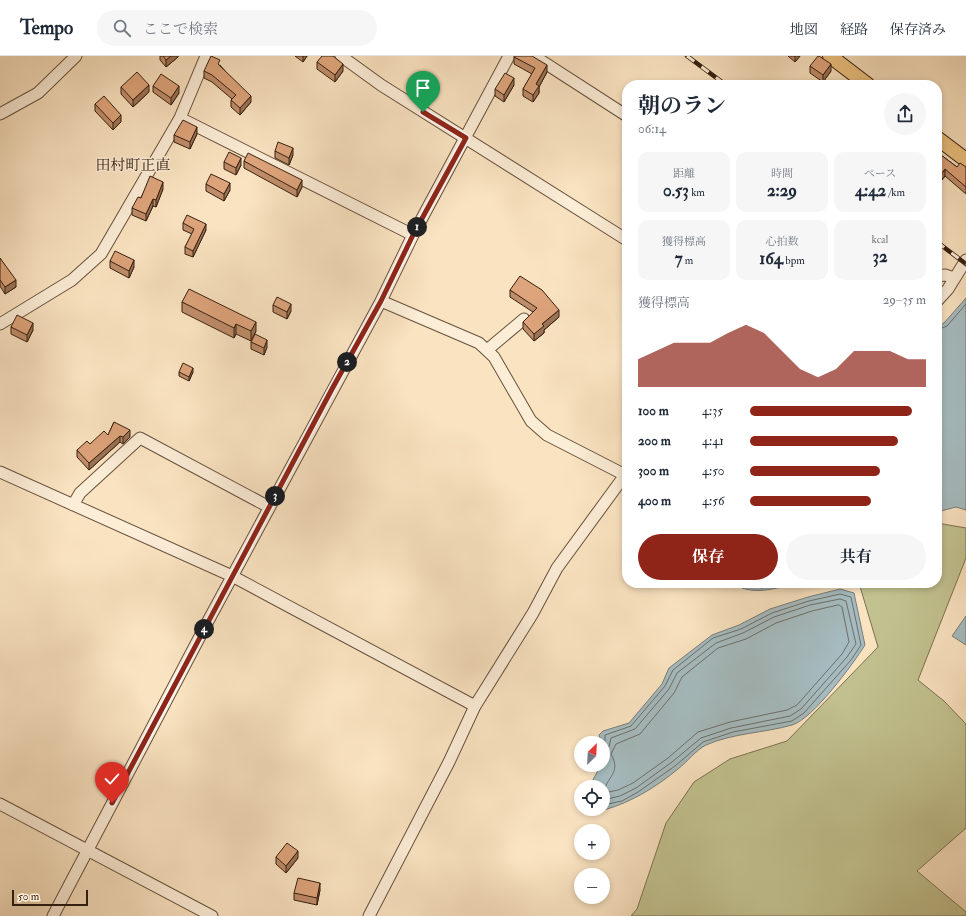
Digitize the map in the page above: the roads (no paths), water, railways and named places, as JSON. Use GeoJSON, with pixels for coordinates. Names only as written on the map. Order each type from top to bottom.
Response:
{"type":"FeatureCollection","features":[{"type":"Feature","properties":{"kind":"main road"},"geometry":{"type":"LineString","coordinates":[[830,56],[861,80]]}},
{"type":"Feature","properties":{"kind":"main road"},"geometry":{"type":"LineString","coordinates":[[942,142],[966,160]]}},
{"type":"Feature","properties":{"kind":"street"},"geometry":{"type":"LineString","coordinates":[[0,114],[38,93],[76,56]]}},
{"type":"Feature","properties":{"kind":"street"},"geometry":{"type":"LineString","coordinates":[[0,324],[72,280],[101,254],[180,118],[206,56]]}},
{"type":"Feature","properties":{"kind":"street"},"geometry":{"type":"LineString","coordinates":[[341,56],[381,85],[622,237]]}},
{"type":"Feature","properties":{"kind":"street"},"geometry":{"type":"LineString","coordinates":[[52,916],[232,576],[381,301],[413,235],[509,56]]}},
{"type":"Feature","properties":{"kind":"street"},"geometry":{"type":"LineString","coordinates":[[534,56],[622,113]]}},
{"type":"Feature","properties":{"kind":"street"},"geometry":{"type":"LineString","coordinates":[[180,118],[413,235]]}},
{"type":"Feature","properties":{"kind":"street"},"geometry":{"type":"LineString","coordinates":[[942,296],[948,289],[966,260]]}},
{"type":"Feature","properties":{"kind":"street"},"geometry":{"type":"LineString","coordinates":[[942,275],[954,278]]}},
{"type":"Feature","properties":{"kind":"street"},"geometry":{"type":"LineString","coordinates":[[381,301],[456,332],[488,350],[494,357],[531,421],[547,434],[622,473]]}},
{"type":"Feature","properties":{"kind":"street"},"geometry":{"type":"LineString","coordinates":[[488,350],[524,319]]}},
{"type":"Feature","properties":{"kind":"street"},"geometry":{"type":"LineString","coordinates":[[73,505],[80,493],[140,438],[269,507]]}},
{"type":"Feature","properties":{"kind":"street"},"geometry":{"type":"LineString","coordinates":[[0,472],[232,576],[475,706]]}},
{"type":"Feature","properties":{"kind":"street"},"geometry":{"type":"LineString","coordinates":[[369,916],[449,762],[475,706],[533,613],[557,568],[622,480]]}},
{"type":"Feature","properties":{"kind":"street"},"geometry":{"type":"LineString","coordinates":[[0,804],[212,916]]}},
{"type":"Feature","properties":{"kind":"water"},"geometry":{"type":"Polygon","coordinates":[[[966,298],[966,510],[956,507],[942,511],[942,324],[966,298]]]}},
{"type":"Feature","properties":{"kind":"water"},"geometry":{"type":"Polygon","coordinates":[[[743,588],[777,588],[764,590],[748,590],[743,588]]]}},
{"type":"Feature","properties":{"kind":"water"},"geometry":{"type":"Polygon","coordinates":[[[840,589],[854,593],[865,645],[832,690],[811,713],[801,721],[792,725],[727,738],[706,745],[678,769],[652,788],[624,803],[610,808],[610,780],[593,780],[597,772],[610,772],[610,736],[599,735],[603,731],[629,723],[662,684],[669,668],[712,635],[739,625],[770,609],[840,589]]]}},
{"type":"Feature","properties":{"kind":"water"},"geometry":{"type":"Polygon","coordinates":[[[966,616],[966,645],[952,636],[966,616]]]}},
{"type":"Feature","properties":{"kind":"railway"},"geometry":{"type":"LineString","coordinates":[[687,56],[719,80]]}},
{"type":"Feature","properties":{"kind":"railway"},"geometry":{"type":"LineString","coordinates":[[942,246],[966,264]]}},
{"type":"Feature","properties":{"kind":"district","name":"田村町正直"},"geometry":{"type":"Point","coordinates":[133,165]}}]}
